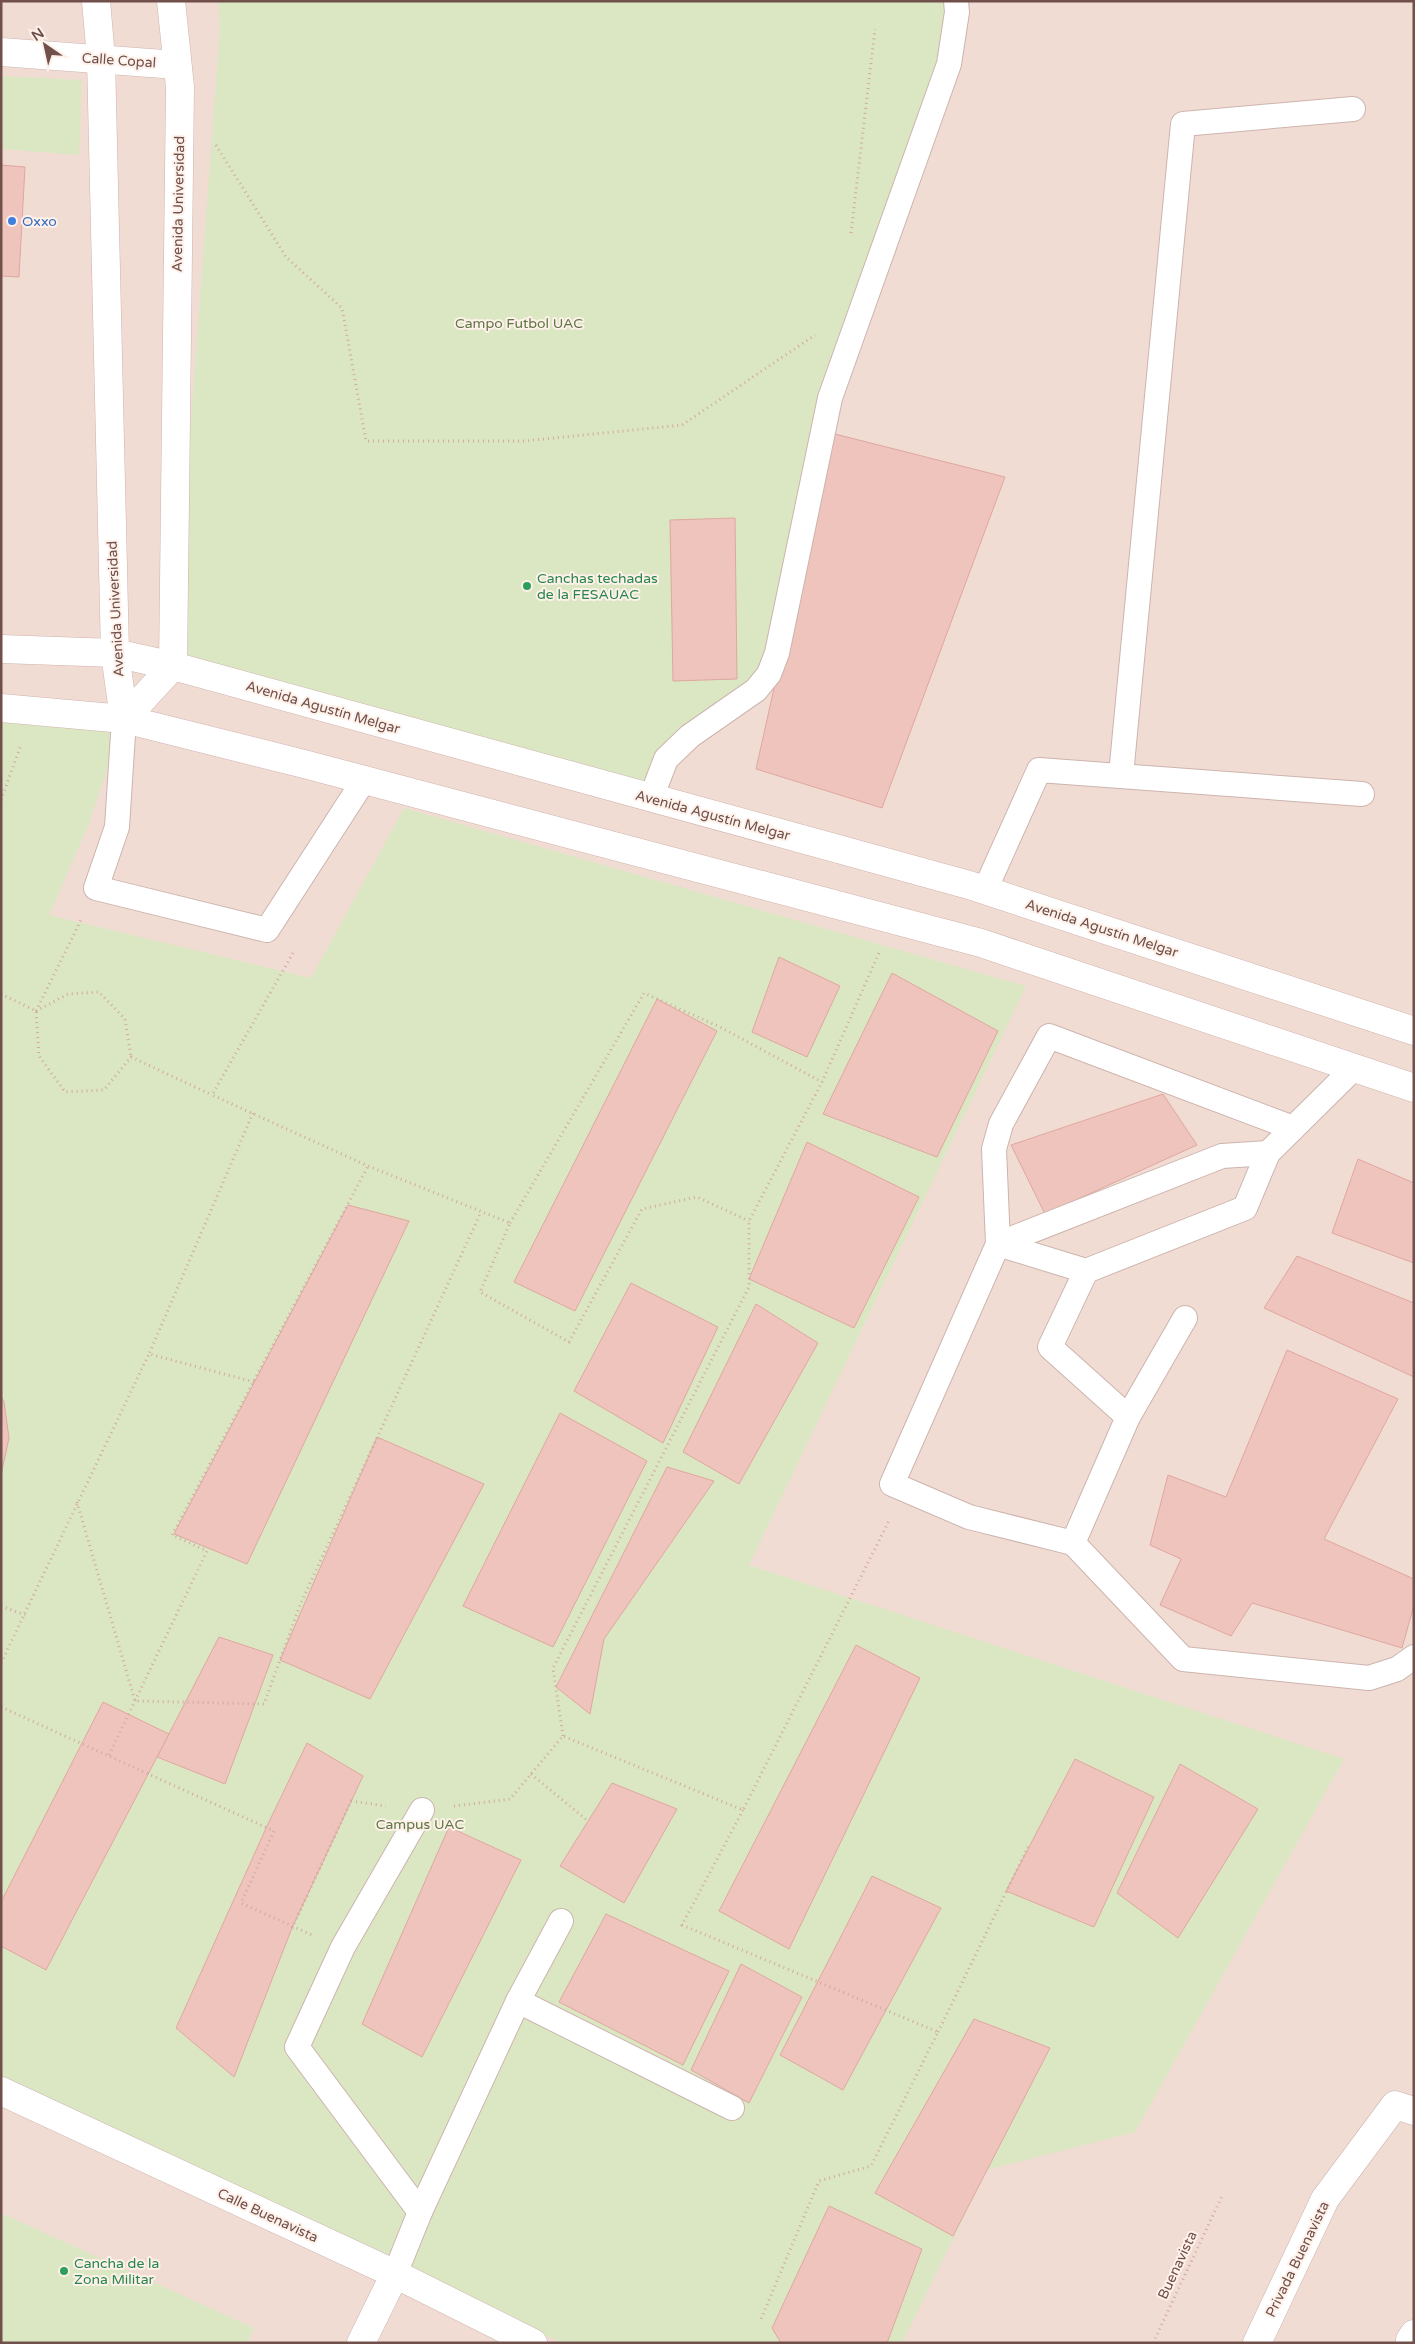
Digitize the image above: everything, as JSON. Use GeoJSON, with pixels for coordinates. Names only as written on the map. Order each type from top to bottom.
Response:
{"type":"FeatureCollection","features":[{"type":"Feature","properties":{"kind":"main road","name":"Avenida Universidad"},"geometry":{"type":"LineString","coordinates":[[96,1],[101,58],[115,653],[124,719]]}},
{"type":"Feature","properties":{"kind":"main road","name":"Avenida Universidad"},"geometry":{"type":"LineString","coordinates":[[171,1],[179,107],[173,666]]}},
{"type":"Feature","properties":{"kind":"main road","name":"Calle Copal"},"geometry":{"type":"LineString","coordinates":[[1,52],[177,65]]}},
{"type":"Feature","properties":{"kind":"main road","name":"Avenida Agustín Melgar"},"geometry":{"type":"LineString","coordinates":[[1,649],[115,653],[173,666],[985,890],[1413,1031]]}},
{"type":"Feature","properties":{"kind":"main road"},"geometry":{"type":"LineString","coordinates":[[124,719],[173,666]]}},
{"type":"Feature","properties":{"kind":"main road"},"geometry":{"type":"LineString","coordinates":[[1,708],[124,719],[364,780],[980,943],[1414,1088]]}},
{"type":"Feature","properties":{"kind":"main road","name":"Calle Buenavista"},"geometry":{"type":"LineString","coordinates":[[1,2091],[394,2274],[533,2343]]}},
{"type":"Feature","properties":{"kind":"main road","name":"Privada Buenavista"},"geometry":{"type":"LineString","coordinates":[[1257,2343],[1325,2199],[1405,2108]]}},
{"type":"Feature","properties":{"kind":"main road"},"geometry":{"type":"LineString","coordinates":[[361,2343],[394,2274]]}},
{"type":"Feature","properties":{"kind":"lane"},"geometry":{"type":"LineString","coordinates":[[651,798],[666,759],[690,736],[756,690],[769,674],[777,653],[830,398],[949,64],[957,12],[956,1]]}},
{"type":"Feature","properties":{"kind":"lane"},"geometry":{"type":"LineString","coordinates":[[1121,775],[1183,124],[1353,109]]}},
{"type":"Feature","properties":{"kind":"lane"},"geometry":{"type":"LineString","coordinates":[[124,719],[117,827],[96,888],[267,930],[364,780]]}},
{"type":"Feature","properties":{"kind":"lane"},"geometry":{"type":"LineString","coordinates":[[985,890],[1039,770],[1362,794]]}},
{"type":"Feature","properties":{"kind":"lane"},"geometry":{"type":"LineString","coordinates":[[1294,1128],[1049,1036],[1001,1124],[994,1149],[998,1244],[892,1484],[969,1517],[1073,1543],[1183,1659],[1369,1678],[1397,1669],[1414,1658]]}},
{"type":"Feature","properties":{"kind":"lane"},"geometry":{"type":"LineString","coordinates":[[998,1244],[1086,1271],[1245,1208],[1268,1152],[1354,1068]]}},
{"type":"Feature","properties":{"kind":"lane"},"geometry":{"type":"LineString","coordinates":[[998,1244],[1222,1156],[1268,1152]]}},
{"type":"Feature","properties":{"kind":"lane"},"geometry":{"type":"LineString","coordinates":[[1086,1271],[1050,1347],[1128,1417]]}},
{"type":"Feature","properties":{"kind":"lane"},"geometry":{"type":"LineString","coordinates":[[1073,1543],[1128,1417],[1185,1318]]}},
{"type":"Feature","properties":{"kind":"lane"},"geometry":{"type":"LineString","coordinates":[[420,2212],[297,2047],[343,1947],[422,1810]]}},
{"type":"Feature","properties":{"kind":"lane"},"geometry":{"type":"LineString","coordinates":[[394,2274],[420,2212],[518,2001],[561,1921]]}},
{"type":"Feature","properties":{"kind":"lane"},"geometry":{"type":"LineString","coordinates":[[518,2001],[732,2108]]}},
{"type":"Feature","properties":{"kind":"path"},"geometry":{"type":"LineString","coordinates":[[850,241],[875,29]]}},
{"type":"Feature","properties":{"kind":"path"},"geometry":{"type":"LineString","coordinates":[[215,144],[286,257],[342,308],[366,441],[524,441],[682,425],[817,334]]}},
{"type":"Feature","properties":{"kind":"path"},"geometry":{"type":"LineString","coordinates":[[1,800],[34,710]]}},
{"type":"Feature","properties":{"kind":"path"},"geometry":{"type":"LineString","coordinates":[[96,888],[36,1011],[39,1056],[65,1092],[104,1090],[132,1056]]}},
{"type":"Feature","properties":{"kind":"path"},"geometry":{"type":"LineString","coordinates":[[564,1736],[553,1668],[749,1287],[750,1221],[822,1082],[894,920]]}},
{"type":"Feature","properties":{"kind":"path"},"geometry":{"type":"LineString","coordinates":[[212,1095],[296,949]]}},
{"type":"Feature","properties":{"kind":"path"},"geometry":{"type":"LineString","coordinates":[[36,1011],[68,994],[99,992],[125,1019],[132,1056]]}},
{"type":"Feature","properties":{"kind":"path"},"geometry":{"type":"LineString","coordinates":[[750,1221],[697,1196],[642,1209],[569,1342],[480,1292],[510,1223],[644,993],[720,1027],[822,1082]]}},
{"type":"Feature","properties":{"kind":"path"},"geometry":{"type":"LineString","coordinates":[[1,994],[36,1011]]}},
{"type":"Feature","properties":{"kind":"path"},"geometry":{"type":"LineString","coordinates":[[132,1056],[212,1095],[368,1166],[510,1223]]}},
{"type":"Feature","properties":{"kind":"path"},"geometry":{"type":"LineString","coordinates":[[1,1663],[149,1354],[253,1113]]}},
{"type":"Feature","properties":{"kind":"path"},"geometry":{"type":"LineString","coordinates":[[108,1755],[207,1551],[172,1535],[368,1166]]}},
{"type":"Feature","properties":{"kind":"path"},"geometry":{"type":"LineString","coordinates":[[134,1701],[264,1704],[300,1605],[481,1212]]}},
{"type":"Feature","properties":{"kind":"path"},"geometry":{"type":"LineString","coordinates":[[149,1354],[254,1382]]}},
{"type":"Feature","properties":{"kind":"path"},"geometry":{"type":"LineString","coordinates":[[905,1490],[682,1926],[938,2032]]}},
{"type":"Feature","properties":{"kind":"path"},"geometry":{"type":"LineString","coordinates":[[77,1502],[134,1701]]}},
{"type":"Feature","properties":{"kind":"path"},"geometry":{"type":"LineString","coordinates":[[1,1606],[24,1615]]}},
{"type":"Feature","properties":{"kind":"path"},"geometry":{"type":"LineString","coordinates":[[1,1707],[274,1830],[241,1903],[292,1928],[343,1947]]}},
{"type":"Feature","properties":{"kind":"path"},"geometry":{"type":"LineString","coordinates":[[292,1928],[351,1801],[422,1810],[510,1799],[564,1736]]}},
{"type":"Feature","properties":{"kind":"path"},"geometry":{"type":"LineString","coordinates":[[564,1736],[743,1810]]}},
{"type":"Feature","properties":{"kind":"path"},"geometry":{"type":"LineString","coordinates":[[531,1774],[588,1821]]}},
{"type":"Feature","properties":{"kind":"path"},"geometry":{"type":"LineString","coordinates":[[761,2319],[819,2181],[871,2166],[1029,1845]]}},
{"type":"Feature","properties":{"kind":"path","name":"Buenavista"},"geometry":{"type":"LineString","coordinates":[[1153,2343],[1222,2196]]}},
{"type":"Feature","properties":{"kind":"shaded area"},"geometry":{"type":"Polygon","coordinates":[[[1,1],[1414,1],[1414,2343],[1,2343],[1,1]]]}},
{"type":"Feature","properties":{"kind":"green space","name":"Campo Futbol UAC"},"geometry":{"type":"Polygon","coordinates":[[[218,1],[956,1],[957,12],[830,398],[756,690],[666,759],[651,798],[173,666],[220,27],[218,1]]]}},
{"type":"Feature","properties":{"kind":"green space"},"geometry":{"type":"Polygon","coordinates":[[[1,76],[82,80],[79,155],[1,149],[1,76]]]}},
{"type":"Feature","properties":{"kind":"green space","name":"Campus UAC"},"geometry":{"type":"Polygon","coordinates":[[[1,702],[124,719],[88,826],[49,915],[311,978],[404,808],[1026,986],[749,1565],[1344,1759],[1135,2132],[987,2170],[902,2343],[564,2343],[394,2274],[125,2149],[1,2075],[1,702]]]}},
{"type":"Feature","properties":{"kind":"green space","name":"Cancha de la Zona Militar"},"geometry":{"type":"Polygon","coordinates":[[[1,2213],[254,2328],[247,2343],[1,2343],[1,2213]]]}},
{"type":"Feature","properties":{"kind":"building","name":"Oxxo"},"geometry":{"type":"Polygon","coordinates":[[[1,165],[25,167],[19,277],[1,276],[1,165]]]}},
{"type":"Feature","properties":{"kind":"building"},"geometry":{"type":"Polygon","coordinates":[[[831,433],[1005,477],[882,808],[756,769],[831,433]]]}},
{"type":"Feature","properties":{"kind":"building"},"geometry":{"type":"Polygon","coordinates":[[[735,518],[737,679],[673,681],[670,520],[735,518]]]}},
{"type":"Feature","properties":{"kind":"building"},"geometry":{"type":"Polygon","coordinates":[[[779,957],[840,986],[807,1057],[752,1032],[779,957]]]}},
{"type":"Feature","properties":{"kind":"building"},"geometry":{"type":"Polygon","coordinates":[[[892,973],[998,1031],[937,1157],[823,1114],[892,973]]]}},
{"type":"Feature","properties":{"kind":"building"},"geometry":{"type":"Polygon","coordinates":[[[657,999],[717,1031],[575,1311],[514,1282],[657,999]]]}},
{"type":"Feature","properties":{"kind":"building"},"geometry":{"type":"Polygon","coordinates":[[[1163,1094],[1197,1145],[1045,1214],[1011,1145],[1163,1094]]]}},
{"type":"Feature","properties":{"kind":"building"},"geometry":{"type":"Polygon","coordinates":[[[807,1142],[919,1197],[854,1328],[749,1279],[807,1142]]]}},
{"type":"Feature","properties":{"kind":"building"},"geometry":{"type":"Polygon","coordinates":[[[1358,1159],[1414,1183],[1414,1263],[1332,1233],[1358,1159]]]}},
{"type":"Feature","properties":{"kind":"building"},"geometry":{"type":"Polygon","coordinates":[[[348,1205],[409,1221],[247,1564],[174,1534],[348,1205]]]}},
{"type":"Feature","properties":{"kind":"building"},"geometry":{"type":"Polygon","coordinates":[[[1297,1256],[1414,1303],[1414,1377],[1264,1308],[1297,1256]]]}},
{"type":"Feature","properties":{"kind":"building"},"geometry":{"type":"Polygon","coordinates":[[[631,1283],[718,1327],[663,1443],[574,1391],[631,1283]]]}},
{"type":"Feature","properties":{"kind":"building"},"geometry":{"type":"Polygon","coordinates":[[[756,1304],[818,1343],[739,1484],[683,1452],[756,1304]]]}},
{"type":"Feature","properties":{"kind":"building"},"geometry":{"type":"Polygon","coordinates":[[[1287,1350],[1398,1399],[1324,1539],[1414,1579],[1414,1605],[1402,1648],[1252,1603],[1231,1636],[1160,1605],[1181,1559],[1150,1545],[1168,1475],[1226,1497],[1287,1350]]]}},
{"type":"Feature","properties":{"kind":"building"},"geometry":{"type":"Polygon","coordinates":[[[1,1396],[4,1402],[9,1438],[1,1475],[1,1396]]]}},
{"type":"Feature","properties":{"kind":"building"},"geometry":{"type":"Polygon","coordinates":[[[560,1413],[647,1461],[553,1647],[463,1606],[560,1413]]]}},
{"type":"Feature","properties":{"kind":"building"},"geometry":{"type":"Polygon","coordinates":[[[377,1437],[484,1484],[370,1699],[280,1660],[377,1437]]]}},
{"type":"Feature","properties":{"kind":"building"},"geometry":{"type":"Polygon","coordinates":[[[667,1467],[714,1481],[604,1639],[590,1714],[556,1687],[667,1467]]]}},
{"type":"Feature","properties":{"kind":"building"},"geometry":{"type":"Polygon","coordinates":[[[219,1637],[273,1655],[225,1784],[157,1757],[219,1637]]]}},
{"type":"Feature","properties":{"kind":"building"},"geometry":{"type":"Polygon","coordinates":[[[856,1645],[920,1678],[789,1949],[719,1911],[856,1645]]]}},
{"type":"Feature","properties":{"kind":"building"},"geometry":{"type":"Polygon","coordinates":[[[103,1702],[169,1734],[46,1970],[1,1946],[1,1902],[103,1702]]]}},
{"type":"Feature","properties":{"kind":"building"},"geometry":{"type":"Polygon","coordinates":[[[307,1743],[363,1776],[292,1928],[234,2077],[176,2028],[267,1826],[307,1743]]]}},
{"type":"Feature","properties":{"kind":"building"},"geometry":{"type":"Polygon","coordinates":[[[1075,1759],[1154,1797],[1094,1927],[1006,1891],[1075,1759]]]}},
{"type":"Feature","properties":{"kind":"building"},"geometry":{"type":"Polygon","coordinates":[[[1180,1764],[1258,1809],[1178,1938],[1117,1893],[1180,1764]]]}},
{"type":"Feature","properties":{"kind":"building"},"geometry":{"type":"Polygon","coordinates":[[[612,1783],[677,1809],[624,1903],[560,1866],[612,1783]]]}},
{"type":"Feature","properties":{"kind":"building"},"geometry":{"type":"Polygon","coordinates":[[[449,1827],[521,1860],[422,2057],[362,2024],[449,1827]]]}},
{"type":"Feature","properties":{"kind":"building"},"geometry":{"type":"Polygon","coordinates":[[[872,1876],[941,1908],[843,2090],[780,2055],[872,1876]]]}},
{"type":"Feature","properties":{"kind":"building"},"geometry":{"type":"Polygon","coordinates":[[[606,1914],[729,1971],[683,2065],[559,2002],[606,1914]]]}},
{"type":"Feature","properties":{"kind":"building"},"geometry":{"type":"Polygon","coordinates":[[[741,1964],[802,1997],[749,2103],[691,2070],[741,1964]]]}},
{"type":"Feature","properties":{"kind":"building"},"geometry":{"type":"Polygon","coordinates":[[[974,2019],[1050,2048],[953,2236],[875,2193],[974,2019]]]}},
{"type":"Feature","properties":{"kind":"building"},"geometry":{"type":"Polygon","coordinates":[[[829,2206],[922,2249],[887,2343],[781,2343],[772,2328],[829,2206]]]}},
{"type":"Feature","properties":{"kind":"place","name":"Oxxo"},"geometry":{"type":"Point","coordinates":[12,221]}},
{"type":"Feature","properties":{"kind":"place","name":"Canchas techadas de la FESAUAC"},"geometry":{"type":"Point","coordinates":[527,586]}},
{"type":"Feature","properties":{"kind":"place","name":"Cancha de la Zona Militar"},"geometry":{"type":"Point","coordinates":[64,2271]}}]}
